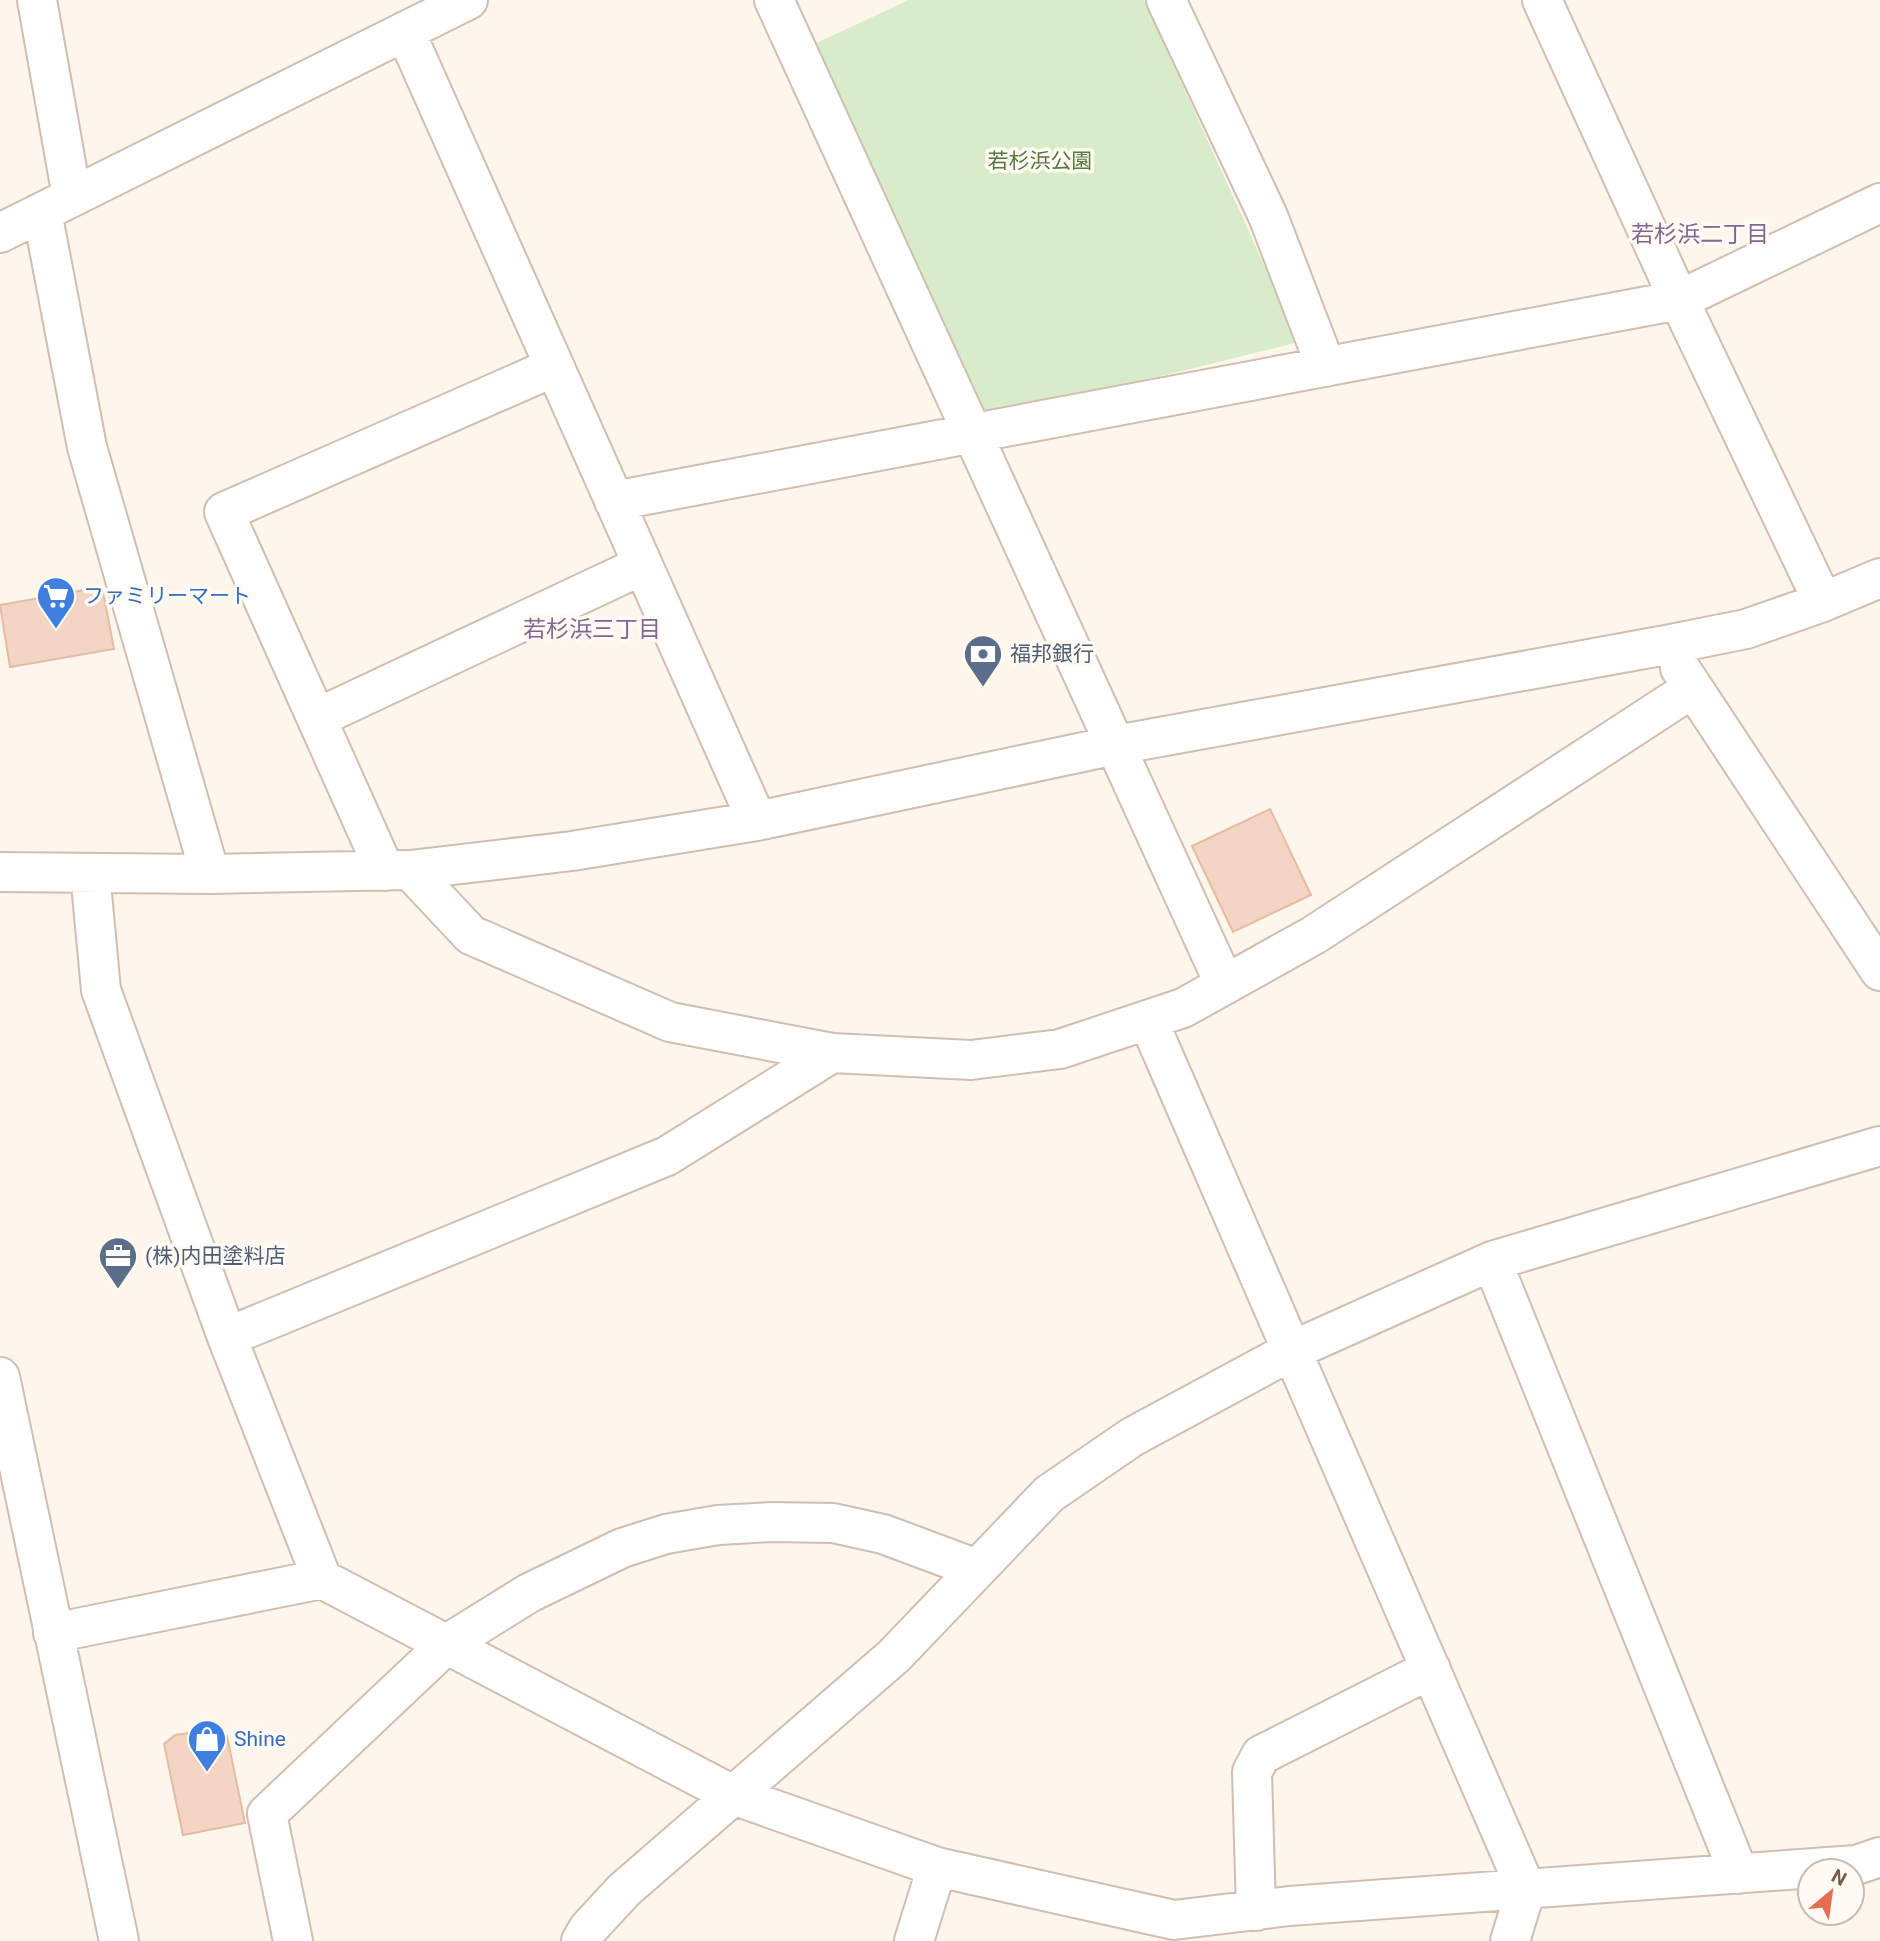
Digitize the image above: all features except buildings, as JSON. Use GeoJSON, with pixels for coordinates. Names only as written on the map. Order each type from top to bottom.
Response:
{"type":"FeatureCollection","features":[{"type":"Feature","properties":{"kind":"street"},"geometry":{"type":"LineString","coordinates":[[37,0],[57,204],[87,447],[210,874]]}},
{"type":"Feature","properties":{"kind":"street"},"geometry":{"type":"LineString","coordinates":[[0,233],[468,0]]}},
{"type":"Feature","properties":{"kind":"street"},"geometry":{"type":"LineString","coordinates":[[774,0],[1225,985]]}},
{"type":"Feature","properties":{"kind":"street"},"geometry":{"type":"LineString","coordinates":[[1166,0],[1268,216],[1326,367]]}},
{"type":"Feature","properties":{"kind":"street"},"geometry":{"type":"LineString","coordinates":[[1542,0],[1679,300],[1823,602]]}},
{"type":"Feature","properties":{"kind":"street"},"geometry":{"type":"LineString","coordinates":[[405,31],[757,821]]}},
{"type":"Feature","properties":{"kind":"street"},"geometry":{"type":"LineString","coordinates":[[614,501],[1679,300],[1880,203]]}},
{"type":"Feature","properties":{"kind":"street"},"geometry":{"type":"LineString","coordinates":[[554,367],[224,512],[317,718],[397,870],[471,935],[670,1022],[832,1053],[971,1060],[1060,1049],[1184,1008],[1225,985],[1314,934],[1693,688]]}},
{"type":"Feature","properties":{"kind":"street"},"geometry":{"type":"LineString","coordinates":[[317,718],[643,565]]}},
{"type":"Feature","properties":{"kind":"street"},"geometry":{"type":"LineString","coordinates":[[0,872],[210,874],[397,870],[572,851],[757,821],[1116,746],[1746,629],[1823,602],[1880,578]]}},
{"type":"Feature","properties":{"kind":"street"},"geometry":{"type":"LineString","coordinates":[[1666,645],[1880,971]]}},
{"type":"Feature","properties":{"kind":"street"},"geometry":{"type":"LineString","coordinates":[[90,873],[101,990],[227,1337],[322,1579]]}},
{"type":"Feature","properties":{"kind":"street"},"geometry":{"type":"LineString","coordinates":[[1148,1020],[1526,1889],[1510,1941]]}},
{"type":"Feature","properties":{"kind":"street"},"geometry":{"type":"LineString","coordinates":[[227,1337],[667,1156],[832,1053]]}},
{"type":"Feature","properties":{"kind":"street"},"geometry":{"type":"LineString","coordinates":[[581,1941],[588,1929],[624,1890],[894,1656],[1049,1494],[1132,1437],[1291,1351],[1492,1261],[1880,1146]]}},
{"type":"Feature","properties":{"kind":"street"},"geometry":{"type":"LineString","coordinates":[[1492,1261],[1740,1874]]}},
{"type":"Feature","properties":{"kind":"street"},"geometry":{"type":"LineString","coordinates":[[0,1377],[5,1430],[53,1633],[119,1941]]}},
{"type":"Feature","properties":{"kind":"street"},"geometry":{"type":"LineString","coordinates":[[293,1941],[267,1814],[447,1644],[529,1593],[622,1548],[666,1534],[718,1525],[772,1522],[833,1523],[883,1534],[977,1569]]}},
{"type":"Feature","properties":{"kind":"street"},"geometry":{"type":"LineString","coordinates":[[53,1633],[322,1579],[733,1795],[937,1867],[1174,1920],[1289,1906],[1856,1865],[1880,1857]]}},
{"type":"Feature","properties":{"kind":"street"},"geometry":{"type":"LineString","coordinates":[[1256,1911],[1252,1772],[1261,1755],[1431,1669]]}},
{"type":"Feature","properties":{"kind":"street"},"geometry":{"type":"LineString","coordinates":[[914,1941],[937,1867]]}},
{"type":"Feature","properties":{"kind":"green space","name":"若杉浜公園"},"geometry":{"type":"Polygon","coordinates":[[[909,0],[1144,0],[1299,342],[982,420],[810,46],[909,0]]]}},
{"type":"Feature","properties":{"kind":"place","name":"ファミリーマート"},"geometry":{"type":"Point","coordinates":[56,630]}},
{"type":"Feature","properties":{"kind":"place","name":"福邦銀行"},"geometry":{"type":"Point","coordinates":[983,688]}},
{"type":"Feature","properties":{"kind":"place","name":"(株)内田塗料店"},"geometry":{"type":"Point","coordinates":[118,1290]}},
{"type":"Feature","properties":{"kind":"place","name":"Shine"},"geometry":{"type":"Point","coordinates":[207,1773]}},
{"type":"Feature","properties":{"kind":"district","name":"若杉浜二丁目"},"geometry":{"type":"Point","coordinates":[1700,234]}},
{"type":"Feature","properties":{"kind":"district","name":"若杉浜三丁目"},"geometry":{"type":"Point","coordinates":[592,629]}}]}
